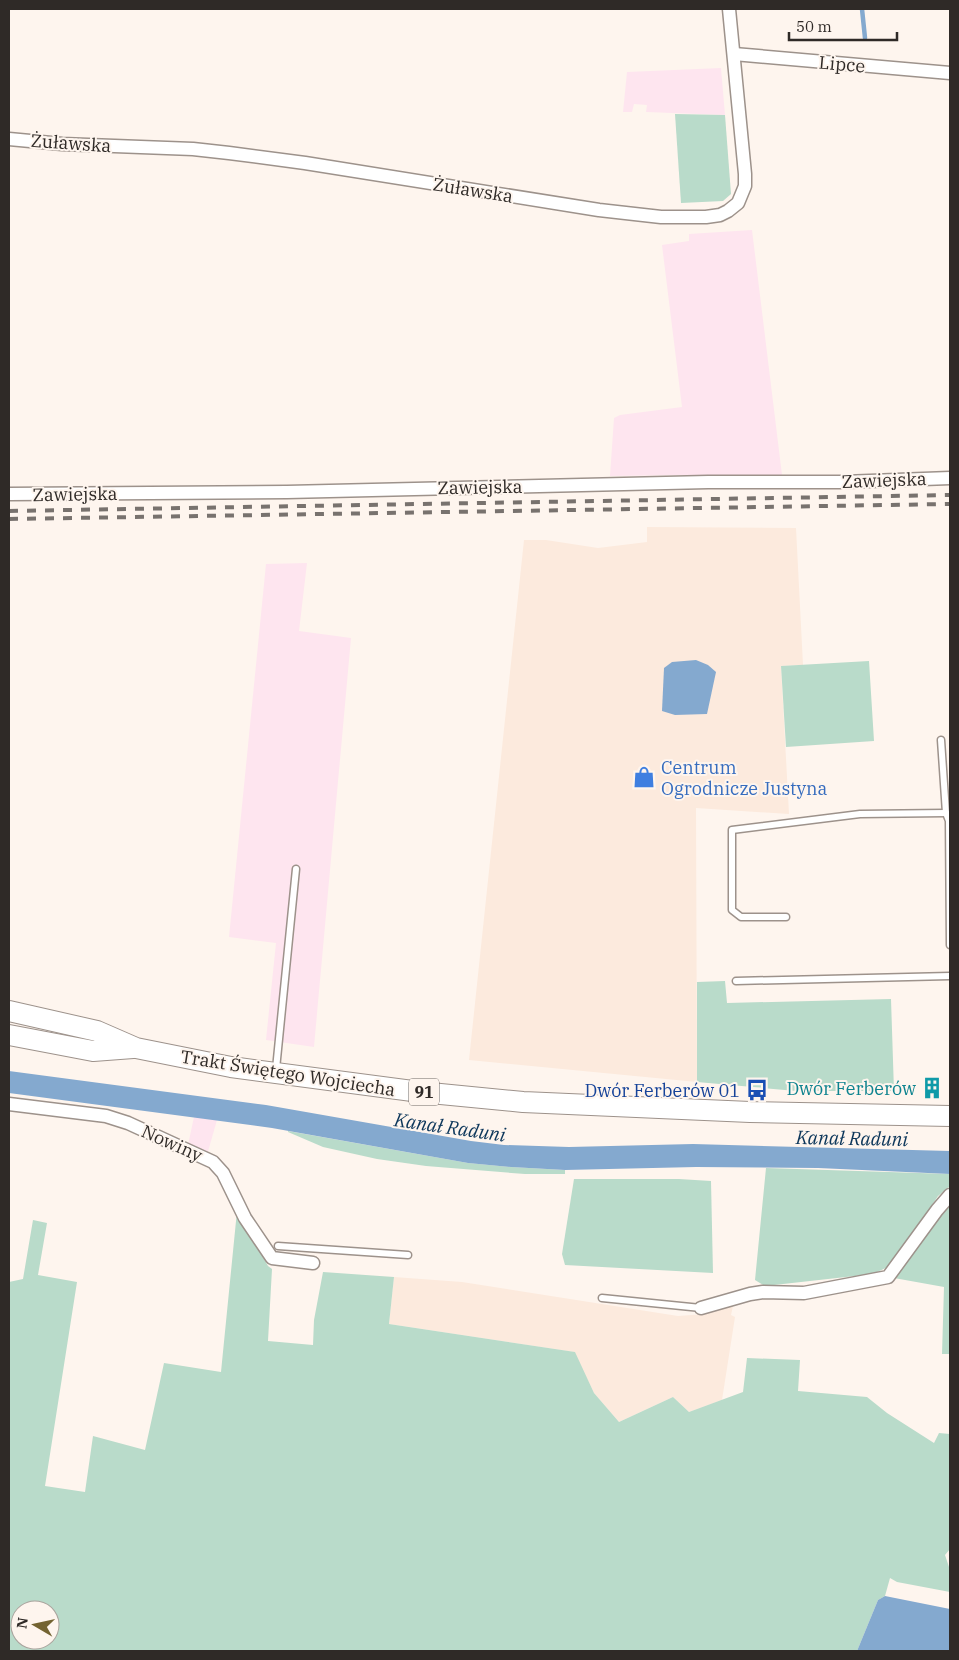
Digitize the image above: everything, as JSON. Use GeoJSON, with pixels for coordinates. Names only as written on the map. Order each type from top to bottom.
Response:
{"type":"FeatureCollection","features":[{"type":"Feature","properties":{"kind":"main road","name":"Trakt Świętego Wojciecha"},"geometry":{"type":"LineString","coordinates":[[9,1011],[97,1030],[136,1048],[231,1067],[420,1092],[523,1102],[750,1112],[950,1116]]}},
{"type":"Feature","properties":{"kind":"main road","name":"Trakt Świętego Wojciecha"},"geometry":{"type":"LineString","coordinates":[[9,1035],[93,1051],[136,1048]]}},
{"type":"Feature","properties":{"kind":"street","name":"Żuławska"},"geometry":{"type":"LineString","coordinates":[[9,138],[62,144],[193,149],[229,153],[305,163],[624,214],[661,217],[706,217],[720,215],[738,203],[745,186],[729,9]]}},
{"type":"Feature","properties":{"kind":"street","name":"Lipce"},"geometry":{"type":"LineString","coordinates":[[734,54],[950,74]]}},
{"type":"Feature","properties":{"kind":"street","name":"Zawiejska"},"geometry":{"type":"LineString","coordinates":[[9,494],[287,492],[708,482],[843,482],[950,478]]}},
{"type":"Feature","properties":{"kind":"street","name":"Nowiny"},"geometry":{"type":"LineString","coordinates":[[9,1104],[106,1116],[128,1123],[213,1162],[223,1173],[245,1218],[272,1258],[313,1263]]}},
{"type":"Feature","properties":{"kind":"street"},"geometry":{"type":"LineString","coordinates":[[702,1308],[750,1294],[763,1292],[804,1294],[888,1277],[950,1195]]}},
{"type":"Feature","properties":{"kind":"lane"},"geometry":{"type":"LineString","coordinates":[[941,740],[948,821],[950,945]]}},
{"type":"Feature","properties":{"kind":"lane"},"geometry":{"type":"LineString","coordinates":[[786,917],[741,917],[732,910],[732,830],[860,814],[946,813]]}},
{"type":"Feature","properties":{"kind":"lane"},"geometry":{"type":"LineString","coordinates":[[275,1073],[296,869]]}},
{"type":"Feature","properties":{"kind":"lane"},"geometry":{"type":"LineString","coordinates":[[736,981],[950,976]]}},
{"type":"Feature","properties":{"kind":"lane"},"geometry":{"type":"LineString","coordinates":[[278,1246],[408,1255]]}},
{"type":"Feature","properties":{"kind":"lane"},"geometry":{"type":"LineString","coordinates":[[296,1261],[297,1247]]}},
{"type":"Feature","properties":{"kind":"lane"},"geometry":{"type":"LineString","coordinates":[[602,1298],[702,1308]]}},
{"type":"Feature","properties":{"kind":"shaded area"},"geometry":{"type":"Polygon","coordinates":[[[721,68],[725,115],[646,112],[647,105],[634,104],[632,112],[623,112],[627,72],[721,68]]]}},
{"type":"Feature","properties":{"kind":"shaded area"},"geometry":{"type":"Polygon","coordinates":[[[752,230],[782,475],[690,478],[689,475],[610,476],[614,418],[620,415],[682,407],[662,245],[689,241],[689,234],[752,230]]]}},
{"type":"Feature","properties":{"kind":"shaded area","name":"Centrum Ogrodnicze Justyna"},"geometry":{"type":"Polygon","coordinates":[[[647,527],[796,528],[803,665],[781,666],[789,814],[696,808],[697,1082],[469,1060],[524,540],[546,540],[598,548],[647,542],[647,527]]]}},
{"type":"Feature","properties":{"kind":"shaded area"},"geometry":{"type":"Polygon","coordinates":[[[307,563],[299,631],[351,638],[314,1047],[266,1040],[276,943],[229,937],[266,564],[307,563]]]}},
{"type":"Feature","properties":{"kind":"shaded area"},"geometry":{"type":"Polygon","coordinates":[[[194,1117],[217,1120],[207,1155],[188,1145],[194,1117]]]}},
{"type":"Feature","properties":{"kind":"shaded area"},"geometry":{"type":"Polygon","coordinates":[[[394,1277],[462,1282],[678,1316],[705,1314],[733,1306],[731,1315],[735,1317],[722,1400],[689,1412],[673,1397],[619,1422],[594,1393],[574,1352],[389,1324],[394,1277]]]}},
{"type":"Feature","properties":{"kind":"green space"},"geometry":{"type":"Polygon","coordinates":[[[675,114],[725,115],[731,194],[723,201],[681,203],[675,114]]]}},
{"type":"Feature","properties":{"kind":"green space"},"geometry":{"type":"Polygon","coordinates":[[[869,661],[874,741],[786,747],[781,666],[869,661]]]}},
{"type":"Feature","properties":{"kind":"green space"},"geometry":{"type":"Polygon","coordinates":[[[725,981],[727,1003],[891,999],[894,1091],[796,1091],[697,1082],[697,982],[725,981]]]}},
{"type":"Feature","properties":{"kind":"green space"},"geometry":{"type":"Polygon","coordinates":[[[288,1131],[468,1163],[565,1170],[565,1174],[525,1174],[426,1166],[377,1159],[323,1147],[288,1131]]]}},
{"type":"Feature","properties":{"kind":"green space"},"geometry":{"type":"Polygon","coordinates":[[[766,1168],[950,1174],[950,1186],[938,1196],[892,1265],[873,1274],[765,1286],[755,1280],[766,1168]]]}},
{"type":"Feature","properties":{"kind":"green space"},"geometry":{"type":"Polygon","coordinates":[[[574,1179],[679,1179],[711,1181],[713,1273],[565,1265],[562,1254],[574,1179]]]}},
{"type":"Feature","properties":{"kind":"green space"},"geometry":{"type":"Polygon","coordinates":[[[950,1203],[950,1354],[942,1354],[944,1287],[894,1278],[950,1203]]]}},
{"type":"Feature","properties":{"kind":"green space"},"geometry":{"type":"Polygon","coordinates":[[[237,1211],[268,1266],[272,1269],[268,1341],[313,1345],[314,1320],[323,1272],[394,1277],[389,1324],[575,1352],[594,1393],[619,1422],[673,1397],[689,1412],[743,1392],[747,1358],[800,1360],[798,1391],[867,1397],[887,1413],[934,1443],[939,1433],[950,1434],[950,1549],[945,1555],[950,1570],[950,1592],[897,1582],[890,1578],[885,1596],[878,1600],[857,1651],[9,1651],[9,1282],[23,1279],[33,1220],[47,1223],[38,1275],[77,1282],[45,1486],[85,1492],[93,1436],[145,1450],[164,1363],[221,1372],[237,1211]]]}},
{"type":"Feature","properties":{"kind":"water"},"geometry":{"type":"Polygon","coordinates":[[[696,660],[708,665],[716,672],[707,714],[675,715],[662,711],[664,668],[672,662],[696,660]]]}},
{"type":"Feature","properties":{"kind":"water"},"geometry":{"type":"Polygon","coordinates":[[[9,1071],[266,1105],[471,1141],[504,1145],[569,1147],[693,1144],[950,1151],[950,1174],[818,1168],[696,1167],[565,1170],[468,1163],[272,1128],[9,1093],[9,1071]]]}},
{"type":"Feature","properties":{"kind":"water"},"geometry":{"type":"Polygon","coordinates":[[[885,1596],[950,1609],[950,1651],[857,1651],[878,1600],[885,1596]]]}},
{"type":"Feature","properties":{"kind":"waterway"},"geometry":{"type":"LineString","coordinates":[[862,9],[865,38]]}},
{"type":"Feature","properties":{"kind":"railway"},"geometry":{"type":"LineString","coordinates":[[9,511],[950,495]]}},
{"type":"Feature","properties":{"kind":"railway"},"geometry":{"type":"LineString","coordinates":[[9,519],[950,504]]}},
{"type":"Feature","properties":{"kind":"place","name":"Centrum Ogrodnicze Justyna"},"geometry":{"type":"Point","coordinates":[644,777]}},
{"type":"Feature","properties":{"kind":"place","name":"Dwór Ferberów"},"geometry":{"type":"Point","coordinates":[932,1088]}},
{"type":"Feature","properties":{"kind":"place","name":"Dwór Ferberów 01"},"geometry":{"type":"Point","coordinates":[757,1090]}},
{"type":"Feature","properties":{"kind":"water label","name":"Kanał Raduni"},"geometry":{"type":"Point","coordinates":[450,1127]}},
{"type":"Feature","properties":{"kind":"water label","name":"Kanał Raduni"},"geometry":{"type":"Point","coordinates":[852,1138]}}]}
